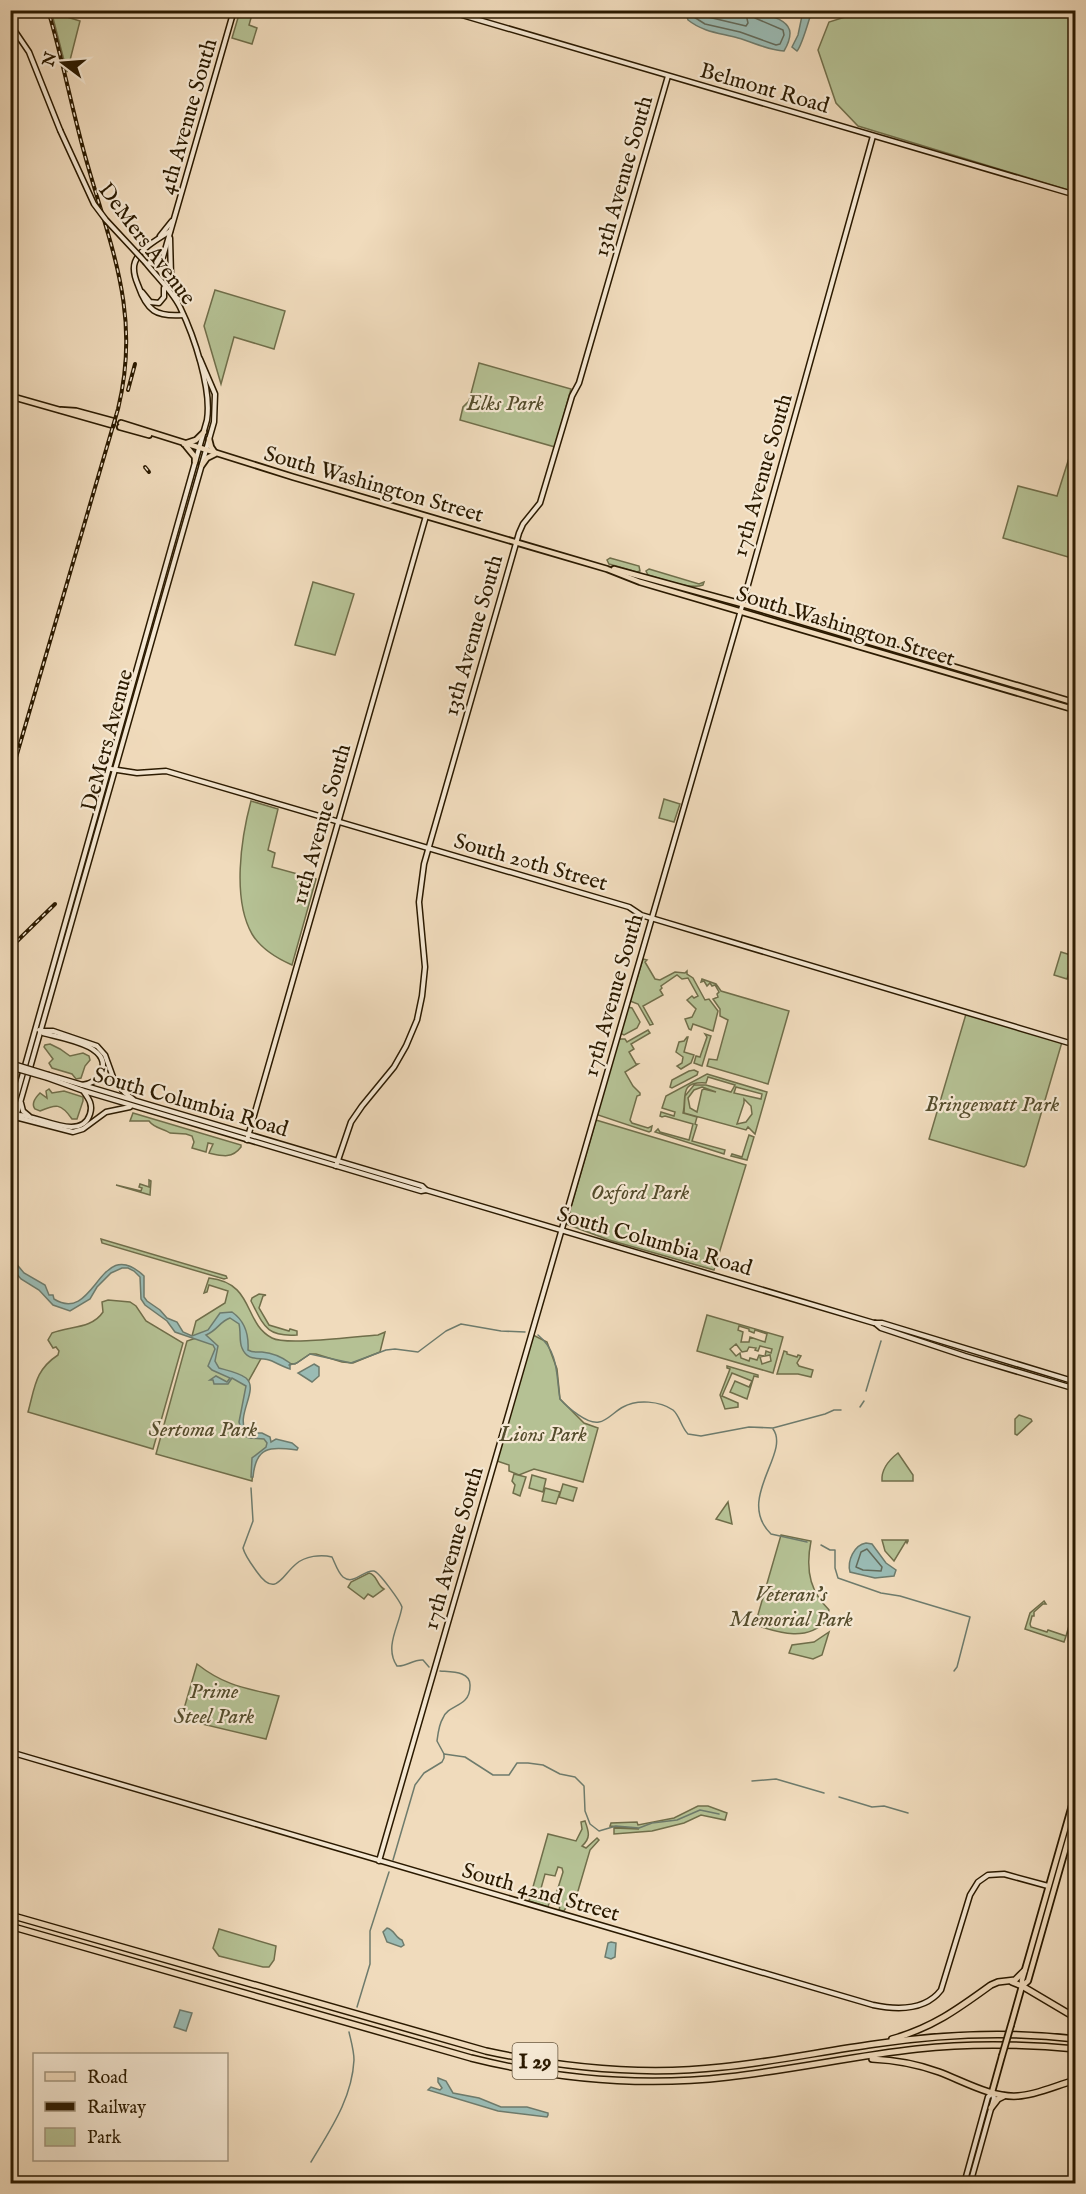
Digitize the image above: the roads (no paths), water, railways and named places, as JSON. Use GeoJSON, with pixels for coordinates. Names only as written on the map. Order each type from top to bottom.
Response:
{"type":"FeatureCollection","features":[{"type":"Feature","properties":{"kind":"highway","name":"I 29"},"geometry":{"type":"LineString","coordinates":[[10,1915],[453,2042],[538,2062],[604,2070],[677,2070],[754,2063],[876,2044],[981,2034],[1076,2039]]}},
{"type":"Feature","properties":{"kind":"highway","name":"I 29"},"geometry":{"type":"LineString","coordinates":[[10,1926],[471,2058],[543,2073],[629,2081],[680,2081],[728,2078],[915,2049],[981,2045],[1024,2045],[1076,2049]]}},
{"type":"Feature","properties":{"kind":"highway"},"geometry":{"type":"LineString","coordinates":[[1009,1982],[1017,1979],[1024,1971]]}},
{"type":"Feature","properties":{"kind":"highway"},"geometry":{"type":"LineString","coordinates":[[876,2044],[926,2028],[998,1982],[1023,1986],[1076,2018]]}},
{"type":"Feature","properties":{"kind":"highway"},"geometry":{"type":"LineString","coordinates":[[858,2058],[904,2062],[1006,2095],[1023,2096],[1076,2080]]}},
{"type":"Feature","properties":{"kind":"highway"},"geometry":{"type":"LineString","coordinates":[[991,2108],[998,2099],[1006,2095]]}},
{"type":"Feature","properties":{"kind":"main road"},"geometry":{"type":"LineString","coordinates":[[10,396],[112,423]]}},
{"type":"Feature","properties":{"kind":"main road","name":"South Washington Street"},"geometry":{"type":"LineString","coordinates":[[120,425],[607,569],[640,582],[1076,710]]}},
{"type":"Feature","properties":{"kind":"main road"},"geometry":{"type":"LineString","coordinates":[[195,462],[195,457],[184,444],[196,440],[204,432]]}},
{"type":"Feature","properties":{"kind":"main road"},"geometry":{"type":"LineString","coordinates":[[209,439],[211,447],[218,454]]}},
{"type":"Feature","properties":{"kind":"main road"},"geometry":{"type":"LineString","coordinates":[[202,465],[210,456],[218,454]]}},
{"type":"Feature","properties":{"kind":"main road","name":"South Washington Street"},"geometry":{"type":"LineString","coordinates":[[607,569],[626,572],[742,604],[1076,703]]}},
{"type":"Feature","properties":{"kind":"main road"},"geometry":{"type":"LineString","coordinates":[[1023,1986],[1028,1981],[1076,1791]]}},
{"type":"Feature","properties":{"kind":"main road"},"geometry":{"type":"LineString","coordinates":[[992,2092],[1023,1986],[1024,1971],[1076,1812]]}},
{"type":"Feature","properties":{"kind":"street","name":"4th Avenue South"},"geometry":{"type":"LineString","coordinates":[[171,230],[234,10]]}},
{"type":"Feature","properties":{"kind":"street","name":"Belmont Road"},"geometry":{"type":"LineString","coordinates":[[445,10],[1076,195]]}},
{"type":"Feature","properties":{"kind":"street","name":"DeMers Avenue"},"geometry":{"type":"LineString","coordinates":[[10,24],[29,52],[60,130],[94,204],[179,305],[215,394],[215,414],[206,451],[13,1116],[14,1127],[10,1138]]}},
{"type":"Feature","properties":{"kind":"street","name":"13th Avenue South"},"geometry":{"type":"LineString","coordinates":[[337,1164],[351,1122],[394,1067],[417,1020],[425,967],[419,916],[422,870],[516,542],[521,526],[539,506],[572,396],[578,387],[668,76]]}},
{"type":"Feature","properties":{"kind":"street","name":"17th Avenue South"},"geometry":{"type":"LineString","coordinates":[[379,1861],[742,604],[873,136]]}},
{"type":"Feature","properties":{"kind":"street"},"geometry":{"type":"LineString","coordinates":[[153,243],[174,218]]}},
{"type":"Feature","properties":{"kind":"street"},"geometry":{"type":"LineString","coordinates":[[146,263],[160,262],[171,230]]}},
{"type":"Feature","properties":{"kind":"street"},"geometry":{"type":"LineString","coordinates":[[171,230],[143,251],[136,260],[134,271],[143,299],[154,312],[170,316],[183,315]]}},
{"type":"Feature","properties":{"kind":"street"},"geometry":{"type":"LineString","coordinates":[[171,230],[171,276],[179,305]]}},
{"type":"Feature","properties":{"kind":"street"},"geometry":{"type":"LineString","coordinates":[[136,282],[147,300],[155,304],[162,302],[164,297],[161,282]]}},
{"type":"Feature","properties":{"kind":"street","name":"DeMers Avenue"},"geometry":{"type":"LineString","coordinates":[[13,1116],[20,1102],[38,1041],[38,1030],[44,1018],[204,432],[208,412],[205,386],[197,353]]}},
{"type":"Feature","properties":{"kind":"street"},"geometry":{"type":"LineString","coordinates":[[205,386],[212,384]]}},
{"type":"Feature","properties":{"kind":"street","name":"11th Avenue South"},"geometry":{"type":"LineString","coordinates":[[248,1137],[426,516]]}},
{"type":"Feature","properties":{"kind":"street"},"geometry":{"type":"LineString","coordinates":[[173,539],[179,541]]}},
{"type":"Feature","properties":{"kind":"street","name":"South 20th Street"},"geometry":{"type":"LineString","coordinates":[[113,769],[137,773],[166,771],[629,907],[641,915],[1076,1045]]}},
{"type":"Feature","properties":{"kind":"street"},"geometry":{"type":"LineString","coordinates":[[44,1018],[53,1034],[91,1048],[100,1055],[103,1067],[99,1076],[92,1083],[81,1086]]}},
{"type":"Feature","properties":{"kind":"street"},"geometry":{"type":"LineString","coordinates":[[38,1030],[97,1046],[105,1055],[118,1086],[139,1105]]}},
{"type":"Feature","properties":{"kind":"street"},"geometry":{"type":"LineString","coordinates":[[38,1041],[53,1034]]}},
{"type":"Feature","properties":{"kind":"street"},"geometry":{"type":"LineString","coordinates":[[10,1065],[49,1077]]}},
{"type":"Feature","properties":{"kind":"street","name":"South Columbia Road"},"geometry":{"type":"LineString","coordinates":[[49,1077],[139,1105],[161,1115],[248,1137]]}},
{"type":"Feature","properties":{"kind":"street","name":"South Columbia Road"},"geometry":{"type":"LineString","coordinates":[[49,1077],[84,1091],[174,1113],[421,1189]]}},
{"type":"Feature","properties":{"kind":"street"},"geometry":{"type":"LineString","coordinates":[[13,1116],[69,1128],[79,1127],[86,1122],[91,1112],[90,1101],[84,1091]]}},
{"type":"Feature","properties":{"kind":"street"},"geometry":{"type":"LineString","coordinates":[[20,1102],[28,1118],[73,1132],[83,1129],[111,1110],[139,1105]]}},
{"type":"Feature","properties":{"kind":"street"},"geometry":{"type":"LineString","coordinates":[[161,1115],[174,1113]]}},
{"type":"Feature","properties":{"kind":"street"},"geometry":{"type":"LineString","coordinates":[[14,1127],[28,1118]]}},
{"type":"Feature","properties":{"kind":"street","name":"South Columbia Road"},"geometry":{"type":"LineString","coordinates":[[337,1164],[407,1187],[426,1190],[1076,1382]]}},
{"type":"Feature","properties":{"kind":"street","name":"South Columbia Road"},"geometry":{"type":"LineString","coordinates":[[874,1323],[881,1328],[965,1356],[1076,1389]]}},
{"type":"Feature","properties":{"kind":"street"},"geometry":{"type":"LineString","coordinates":[[965,1356],[967,1350]]}},
{"type":"Feature","properties":{"kind":"street"},"geometry":{"type":"LineString","coordinates":[[1067,1386],[1070,1380]]}},
{"type":"Feature","properties":{"kind":"street","name":"South 42nd Street"},"geometry":{"type":"LineString","coordinates":[[10,1752],[873,2005],[897,2008],[926,2003],[941,1990],[970,1895],[975,1885],[984,1877],[993,1874],[1009,1875],[1051,1887]]}},
{"type":"Feature","properties":{"kind":"street"},"geometry":{"type":"LineString","coordinates":[[964,2184],[991,2108],[994,2098],[992,2092]]}},
{"type":"Feature","properties":{"kind":"street"},"geometry":{"type":"LineString","coordinates":[[970,2184],[988,2097],[992,2092]]}},
{"type":"Feature","properties":{"kind":"water"},"geometry":{"type":"Polygon","coordinates":[[[727,10],[762,14],[786,24],[790,33],[789,40],[784,51],[766,48],[700,27],[688,20],[685,11],[727,10]]]}},
{"type":"Feature","properties":{"kind":"water"},"geometry":{"type":"Polygon","coordinates":[[[803,11],[812,11],[797,51],[792,47],[798,35],[803,11]]]}},
{"type":"Feature","properties":{"kind":"water"},"geometry":{"type":"Polygon","coordinates":[[[11,1260],[24,1273],[45,1285],[49,1295],[53,1295],[54,1299],[68,1304],[79,1300],[89,1292],[107,1271],[117,1265],[129,1266],[144,1276],[144,1297],[147,1301],[167,1318],[177,1322],[183,1332],[192,1336],[208,1330],[220,1313],[232,1312],[245,1328],[248,1350],[274,1354],[290,1363],[290,1369],[268,1360],[248,1356],[241,1346],[239,1324],[230,1318],[206,1335],[218,1346],[215,1361],[219,1368],[240,1375],[250,1383],[243,1419],[247,1433],[262,1433],[270,1437],[271,1442],[276,1439],[292,1443],[298,1448],[297,1450],[272,1449],[266,1451],[257,1459],[253,1477],[251,1477],[252,1458],[266,1447],[267,1443],[264,1439],[249,1438],[243,1435],[239,1422],[246,1386],[232,1378],[228,1384],[214,1384],[213,1380],[210,1380],[216,1376],[227,1382],[230,1378],[208,1366],[215,1349],[213,1345],[175,1332],[167,1321],[145,1305],[141,1299],[140,1277],[134,1271],[122,1268],[111,1273],[97,1287],[90,1299],[70,1311],[53,1305],[39,1290],[21,1279],[11,1267],[11,1260]]]}},
{"type":"Feature","properties":{"kind":"water"},"geometry":{"type":"Polygon","coordinates":[[[314,1364],[319,1367],[319,1376],[312,1382],[298,1373],[314,1364]]]}},
{"type":"Feature","properties":{"kind":"water"},"geometry":{"type":"Polygon","coordinates":[[[866,1543],[872,1544],[886,1563],[896,1570],[894,1576],[875,1578],[850,1572],[852,1554],[866,1543]]]}},
{"type":"Feature","properties":{"kind":"water"},"geometry":{"type":"Polygon","coordinates":[[[387,1928],[402,1940],[404,1945],[401,1947],[387,1942],[383,1932],[387,1928]]]}},
{"type":"Feature","properties":{"kind":"water"},"geometry":{"type":"Polygon","coordinates":[[[608,1943],[616,1943],[615,1957],[611,1959],[605,1957],[608,1943]]]}},
{"type":"Feature","properties":{"kind":"water"},"geometry":{"type":"Polygon","coordinates":[[[180,2010],[192,2013],[186,2031],[174,2027],[180,2010]]]}},
{"type":"Feature","properties":{"kind":"water"},"geometry":{"type":"Polygon","coordinates":[[[438,2078],[446,2081],[453,2093],[479,2098],[501,2107],[527,2107],[548,2113],[548,2115],[547,2117],[498,2111],[428,2090],[431,2087],[440,2090],[442,2088],[438,2078]]]}},
{"type":"Feature","properties":{"kind":"waterway"},"geometry":{"type":"LineString","coordinates":[[289,1365],[297,1363],[310,1354],[351,1363],[386,1350],[418,1352],[446,1331],[461,1324],[501,1331],[525,1332]]}},
{"type":"Feature","properties":{"kind":"waterway"},"geometry":{"type":"LineString","coordinates":[[538,1335],[553,1356],[560,1399],[578,1415],[589,1421],[605,1420],[629,1404],[655,1403],[673,1410],[688,1434],[701,1436],[749,1427],[773,1428],[841,1410]]}},
{"type":"Feature","properties":{"kind":"waterway"},"geometry":{"type":"LineString","coordinates":[[866,1391],[881,1341]]}},
{"type":"Feature","properties":{"kind":"waterway"},"geometry":{"type":"LineString","coordinates":[[860,1407],[864,1401]]}},
{"type":"Feature","properties":{"kind":"waterway"},"geometry":{"type":"LineString","coordinates":[[773,1429],[777,1439],[761,1492],[759,1506],[761,1520],[771,1534],[807,1542]]}},
{"type":"Feature","properties":{"kind":"waterway"},"geometry":{"type":"LineString","coordinates":[[251,1488],[253,1521],[243,1548],[264,1580],[269,1584],[274,1584],[300,1561],[318,1556],[332,1557],[340,1573],[347,1579],[355,1579],[366,1572],[374,1571],[389,1587],[402,1607],[392,1644],[393,1659],[397,1666],[423,1660],[429,1667]]}},
{"type":"Feature","properties":{"kind":"waterway"},"geometry":{"type":"LineString","coordinates":[[821,1545],[835,1550],[835,1568],[838,1578],[881,1593],[900,1596],[970,1617],[954,1671]]}},
{"type":"Feature","properties":{"kind":"waterway"},"geometry":{"type":"LineString","coordinates":[[393,1860],[415,1785],[424,1773],[442,1762],[444,1758],[437,1741],[442,1720],[447,1712],[465,1700],[469,1692],[467,1677],[455,1672],[440,1671]]}},
{"type":"Feature","properties":{"kind":"waterway"},"geometry":{"type":"LineString","coordinates":[[444,1754],[465,1757],[493,1775],[509,1775],[517,1763],[528,1763],[543,1765],[560,1774],[575,1777],[584,1786],[585,1811],[590,1824],[599,1831],[616,1826],[639,1828],[652,1823],[677,1820],[700,1810],[719,1814]]}},
{"type":"Feature","properties":{"kind":"waterway"},"geometry":{"type":"LineString","coordinates":[[752,1781],[776,1779],[824,1793]]}},
{"type":"Feature","properties":{"kind":"waterway"},"geometry":{"type":"LineString","coordinates":[[839,1797],[872,1807],[884,1806],[908,1813]]}},
{"type":"Feature","properties":{"kind":"waterway"},"geometry":{"type":"LineString","coordinates":[[357,2007],[370,1964],[370,1931],[389,1872]]}},
{"type":"Feature","properties":{"kind":"waterway"},"geometry":{"type":"LineString","coordinates":[[311,2162],[339,2114],[349,2088],[354,2060],[349,2032]]}},
{"type":"Feature","properties":{"kind":"railway"},"geometry":{"type":"LineString","coordinates":[[10,778],[118,409],[124,374],[126,340],[124,309],[112,248],[79,134],[48,10]]}},
{"type":"Feature","properties":{"kind":"railway"},"geometry":{"type":"LineString","coordinates":[[128,390],[135,364]]}},
{"type":"Feature","properties":{"kind":"railway"},"geometry":{"type":"LineString","coordinates":[[145,467],[149,472]]}},
{"type":"Feature","properties":{"kind":"railway"},"geometry":{"type":"LineString","coordinates":[[10,948],[55,904]]}},
{"type":"Feature","properties":{"kind":"park label","name":"Elks Park"},"geometry":{"type":"Point","coordinates":[505,402]}},
{"type":"Feature","properties":{"kind":"park label","name":"Bringewatt Park"},"geometry":{"type":"Point","coordinates":[992,1103]}},
{"type":"Feature","properties":{"kind":"park label","name":"Oxford Park"},"geometry":{"type":"Point","coordinates":[640,1191]}},
{"type":"Feature","properties":{"kind":"park label","name":"Sertoma Park"},"geometry":{"type":"Point","coordinates":[203,1428]}},
{"type":"Feature","properties":{"kind":"park label","name":"Lions Park"},"geometry":{"type":"Point","coordinates":[543,1433]}},
{"type":"Feature","properties":{"kind":"park label","name":"Veteran's Memorial Park"},"geometry":{"type":"Point","coordinates":[791,1606]}},
{"type":"Feature","properties":{"kind":"park label","name":"Prime Steel Park"},"geometry":{"type":"Point","coordinates":[214,1703]}}]}
